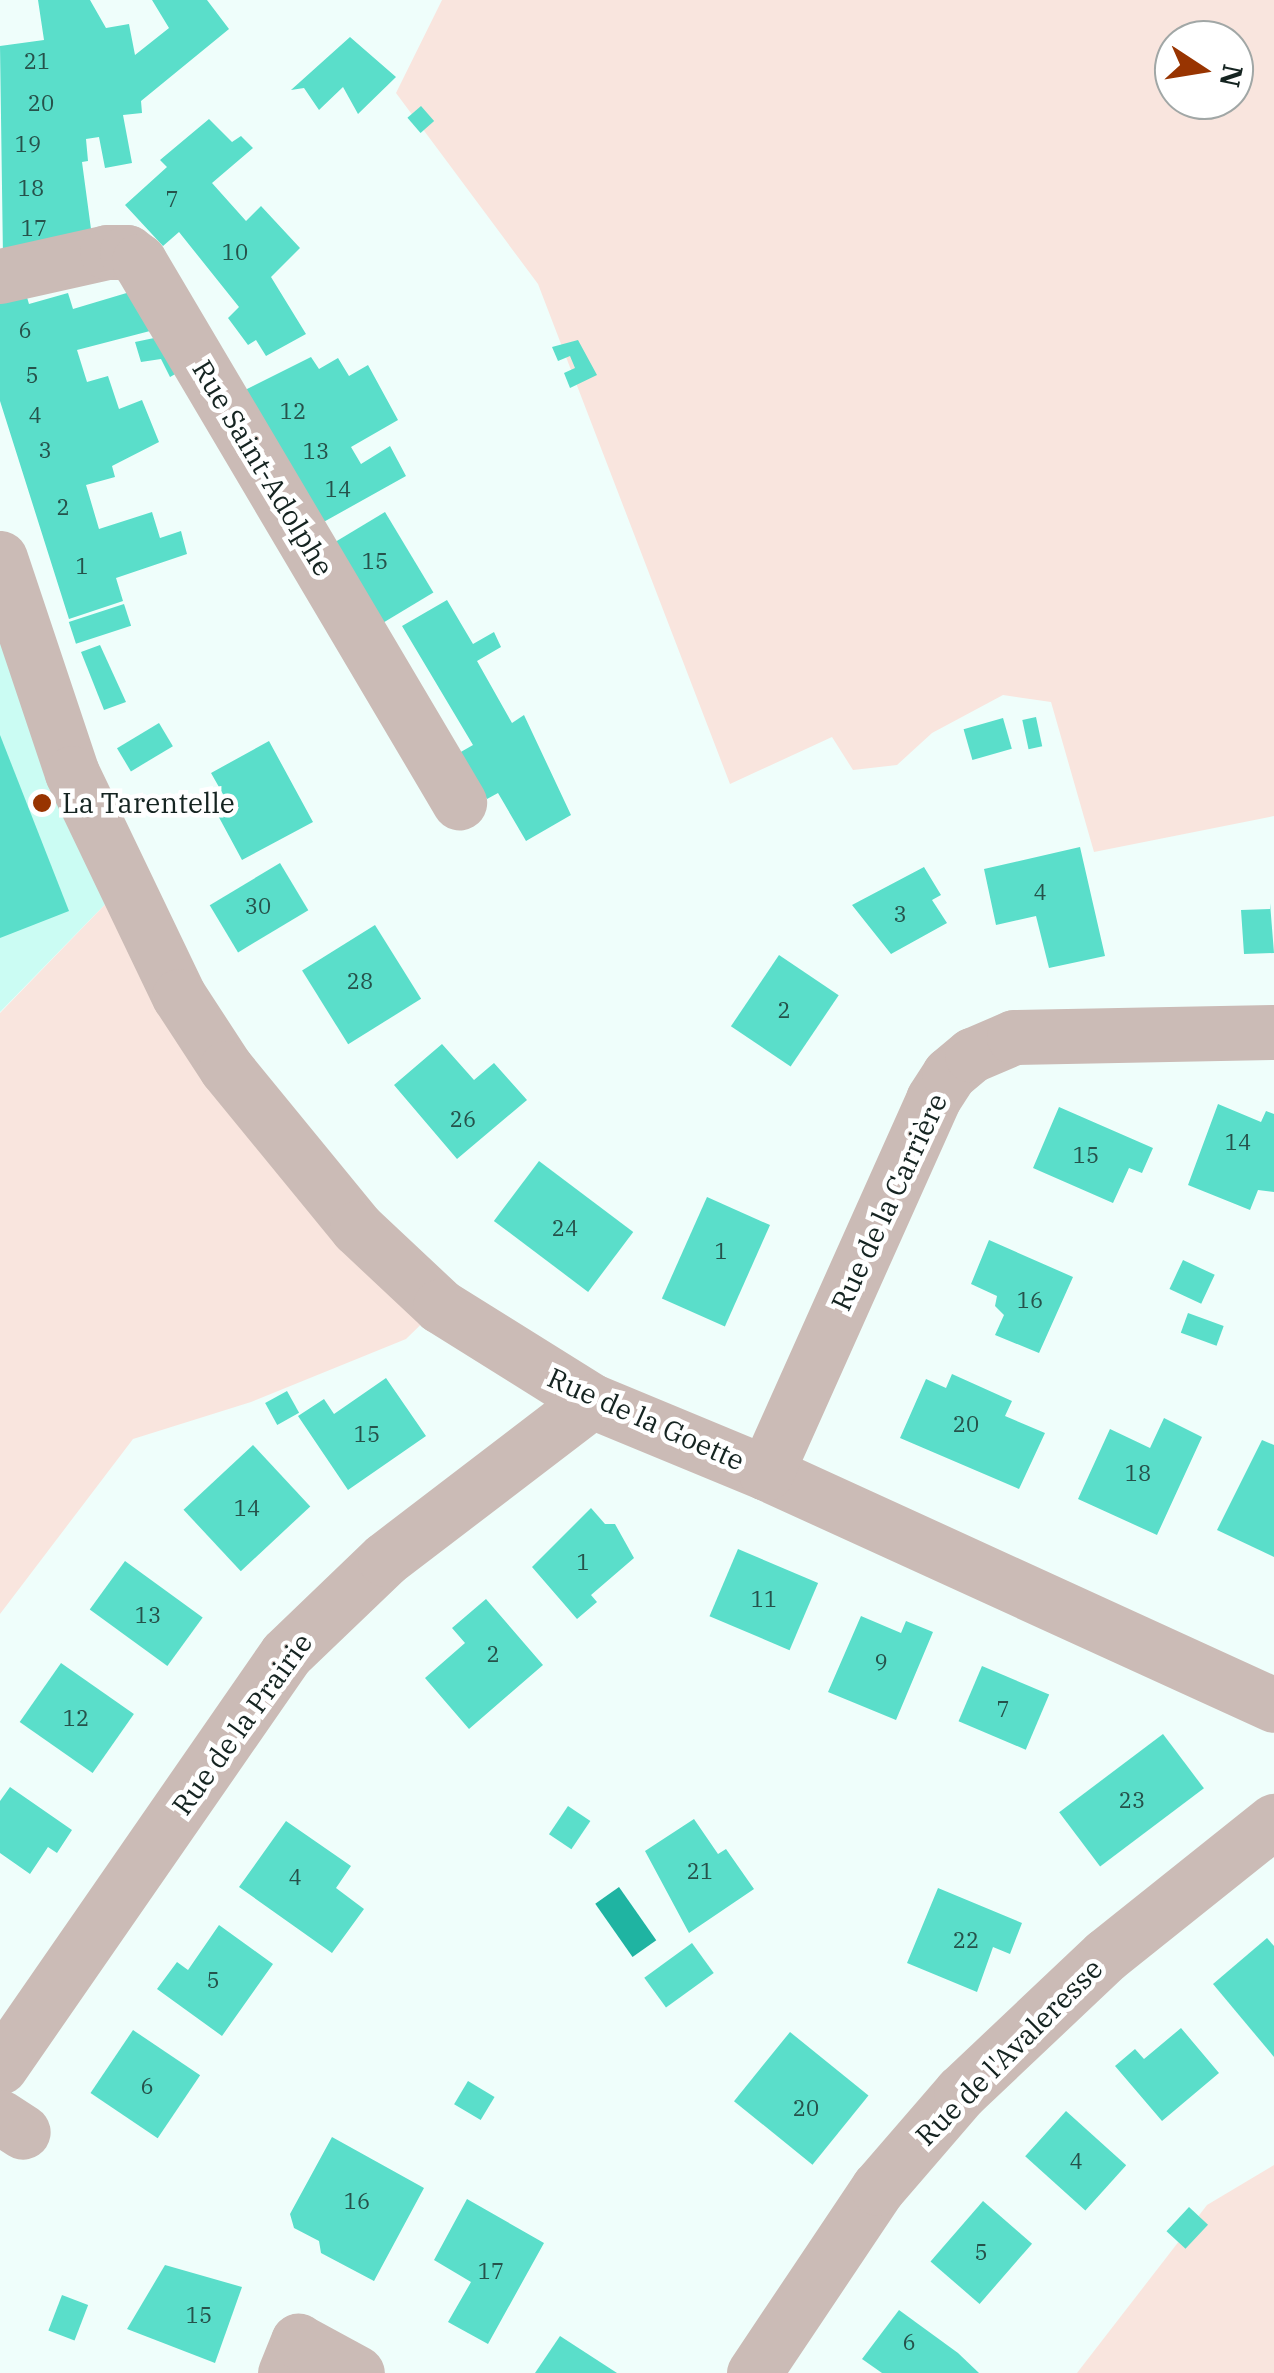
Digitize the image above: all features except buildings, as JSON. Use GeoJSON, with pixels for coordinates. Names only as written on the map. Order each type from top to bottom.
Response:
{"type":"FeatureCollection","features":[{"type":"Feature","properties":{"kind":"street","name":"Rue Saint-Adolphe"},"geometry":{"type":"LineString","coordinates":[[0,276],[107,252],[127,252],[139,260],[459,802]]}},
{"type":"Feature","properties":{"kind":"street","name":"Rue de la Goette"},"geometry":{"type":"LineString","coordinates":[[0,558],[38,679],[97,834],[180,996],[226,1068],[357,1228],[440,1306],[592,1401],[766,1473],[1274,1705]]}},
{"type":"Feature","properties":{"kind":"street","name":"Rue de la Carrière"},"geometry":{"type":"LineString","coordinates":[[766,1473],[932,1099],[950,1074],[972,1055],[1014,1037],[1274,1032]]}},
{"type":"Feature","properties":{"kind":"street","name":"Rue de la Prairie"},"geometry":{"type":"LineString","coordinates":[[0,2067],[286,1654],[385,1559],[592,1401]]}},
{"type":"Feature","properties":{"kind":"street","name":"Rue de l'Avaleresse"},"geometry":{"type":"LineString","coordinates":[[754,2373],[878,2188],[962,2092],[1106,1955],[1274,1821]]}},
{"type":"Feature","properties":{"kind":"street"},"geometry":{"type":"LineString","coordinates":[[285,2373],[298,2341],[358,2373]]}},
{"type":"Feature","properties":{"kind":"shaded area"},"geometry":{"type":"Polygon","coordinates":[[[442,0],[1274,0],[1274,816],[1094,852],[1051,702],[1003,695],[932,733],[897,765],[853,770],[832,737],[730,784],[538,284],[396,93],[442,0]]]}},
{"type":"Feature","properties":{"kind":"shaded area","name":"La Tarentelle"},"geometry":{"type":"Polygon","coordinates":[[[0,558],[123,886],[0,1012],[0,558]]]}},
{"type":"Feature","properties":{"kind":"shaded area"},"geometry":{"type":"Polygon","coordinates":[[[123,886],[440,1306],[406,1339],[251,1402],[133,1439],[0,1614],[0,1013],[123,886]]]}},
{"type":"Feature","properties":{"kind":"shaded area"},"geometry":{"type":"Polygon","coordinates":[[[619,1887],[656,1940],[633,1957],[595,1904],[619,1887]]]}},
{"type":"Feature","properties":{"kind":"shaded area"},"geometry":{"type":"Polygon","coordinates":[[[1274,2165],[1274,2373],[1077,2373],[1207,2205],[1274,2165]]]}},
{"type":"Feature","properties":{"kind":"place","name":"La Tarentelle"},"geometry":{"type":"Point","coordinates":[42,803]}}]}
